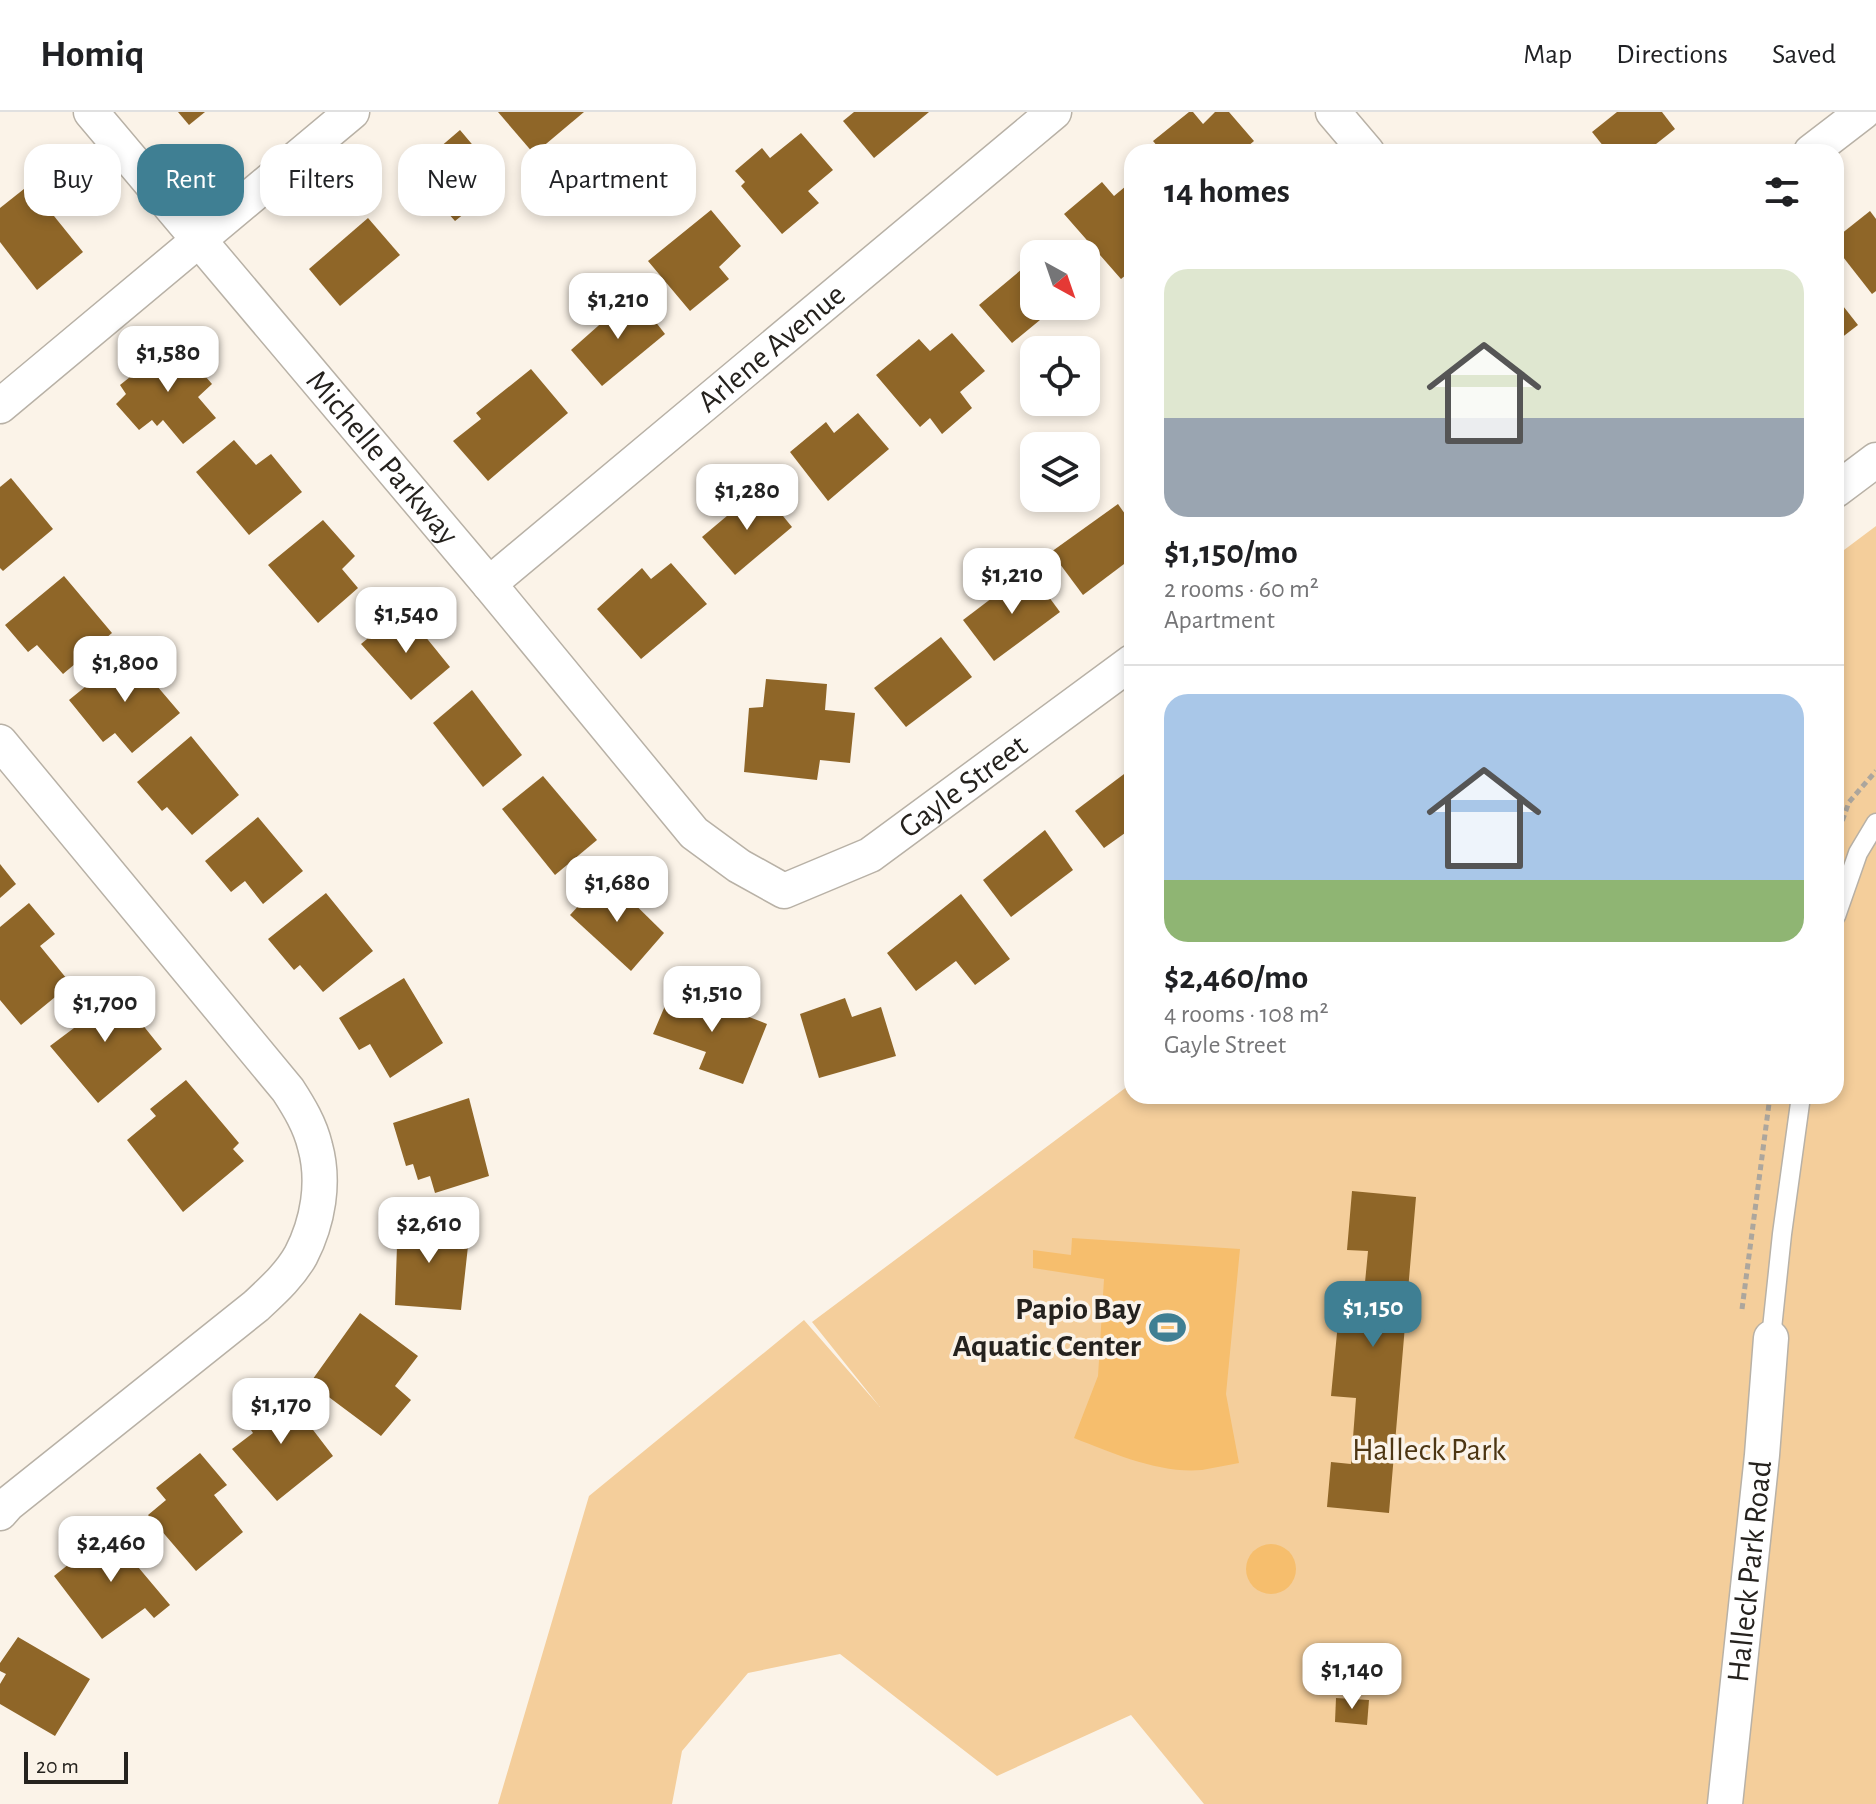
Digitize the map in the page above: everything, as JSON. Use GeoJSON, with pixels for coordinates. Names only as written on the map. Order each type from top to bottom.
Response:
{"type":"FeatureCollection","features":[{"type":"Feature","properties":{"kind":"street","name":"Michelle Parkway"},"geometry":{"type":"LineString","coordinates":[[91,112],[489,584],[694,833],[739,866],[784,891]]}},
{"type":"Feature","properties":{"kind":"street"},"geometry":{"type":"LineString","coordinates":[[0,406],[352,112]]}},
{"type":"Feature","properties":{"kind":"street","name":"Arlene Avenue"},"geometry":{"type":"LineString","coordinates":[[489,584],[1054,112]]}},
{"type":"Feature","properties":{"kind":"street"},"geometry":{"type":"LineString","coordinates":[[1333,112],[1360,144]]}},
{"type":"Feature","properties":{"kind":"street"},"geometry":{"type":"LineString","coordinates":[[1821,144],[1863,112]]}},
{"type":"Feature","properties":{"kind":"street"},"geometry":{"type":"LineString","coordinates":[[1844,484],[1876,460]]}},
{"type":"Feature","properties":{"kind":"street","name":"Gayle Street"},"geometry":{"type":"LineString","coordinates":[[784,891],[870,855],[1124,668]]}},
{"type":"Feature","properties":{"kind":"street"},"geometry":{"type":"LineString","coordinates":[[0,742],[288,1090],[304,1115],[315,1145],[320,1176],[312,1227],[300,1256],[279,1285],[0,1513]]}},
{"type":"Feature","properties":{"kind":"street","name":"Halleck Park Road"},"geometry":{"type":"LineString","coordinates":[[1725,1804],[1762,1455],[1771,1338]]}},
{"type":"Feature","properties":{"kind":"lane"},"geometry":{"type":"LineString","coordinates":[[1844,893],[1858,853],[1876,823]]}},
{"type":"Feature","properties":{"kind":"lane"},"geometry":{"type":"LineString","coordinates":[[1771,1338],[1800,1104]]}},
{"type":"Feature","properties":{"kind":"path"},"geometry":{"type":"LineString","coordinates":[[1844,815],[1849,802],[1876,771]]}},
{"type":"Feature","properties":{"kind":"path"},"geometry":{"type":"LineString","coordinates":[[1742,1309],[1769,1104]]}},
{"type":"Feature","properties":{"kind":"green space","name":"Halleck Park"},"geometry":{"type":"Polygon","coordinates":[[[1876,526],[1876,1804],[1204,1804],[1131,1715],[997,1776],[840,1654],[748,1673],[682,1751],[672,1804],[498,1804],[589,1496],[804,1320],[880,1407],[812,1322],[1124,1089],[1124,1104],[1844,1104],[1844,550],[1876,526]]]}},
{"type":"Feature","properties":{"kind":"shaded area","name":"Papio Bay Aquatic Center"},"geometry":{"type":"Polygon","coordinates":[[[1072,1238],[1240,1249],[1226,1394],[1239,1463],[1202,1470],[1170,1469],[1136,1461],[1074,1438],[1098,1376],[1104,1279],[1033,1268],[1033,1250],[1071,1255],[1072,1238]]]}},
{"type":"Feature","properties":{"kind":"shaded area"},"geometry":{"type":"Polygon","coordinates":[[[1271,1544],[1288,1552],[1296,1569],[1288,1586],[1271,1594],[1254,1586],[1246,1569],[1254,1552],[1271,1544]]]}},
{"type":"Feature","properties":{"kind":"building"},"geometry":{"type":"Polygon","coordinates":[[[178,112],[205,112],[189,125],[178,112]]]}},
{"type":"Feature","properties":{"kind":"building"},"geometry":{"type":"Polygon","coordinates":[[[498,112],[584,112],[546,144],[525,144],[498,112]]]}},
{"type":"Feature","properties":{"kind":"building"},"geometry":{"type":"Polygon","coordinates":[[[854,112],[929,112],[874,158],[843,121],[854,112]]]}},
{"type":"Feature","properties":{"kind":"building"},"geometry":{"type":"Polygon","coordinates":[[[1189,112],[1193,112],[1203,124],[1215,112],[1229,112],[1254,141],[1250,144],[1155,144],[1153,141],[1189,112]]]}},
{"type":"Feature","properties":{"kind":"building"},"geometry":{"type":"Polygon","coordinates":[[[1617,112],[1662,112],[1675,129],[1656,144],[1602,144],[1592,132],[1617,112]]]}},
{"type":"Feature","properties":{"kind":"building"},"geometry":{"type":"Polygon","coordinates":[[[460,130],[472,144],[444,144],[460,130]]]}},
{"type":"Feature","properties":{"kind":"building"},"geometry":{"type":"Polygon","coordinates":[[[801,133],[833,170],[808,191],[819,203],[782,234],[741,186],[745,182],[735,171],[762,148],[770,158],[801,133]]]}},
{"type":"Feature","properties":{"kind":"building"},"geometry":{"type":"Polygon","coordinates":[[[1102,182],[1114,196],[1124,188],[1124,277],[1121,279],[1100,255],[1100,240],[1087,240],[1064,214],[1102,182]]]}},
{"type":"Feature","properties":{"kind":"building"},"geometry":{"type":"Polygon","coordinates":[[[24,189],[24,216],[54,216],[83,252],[37,290],[0,242],[0,208],[24,189]]]}},
{"type":"Feature","properties":{"kind":"building"},"geometry":{"type":"Polygon","coordinates":[[[711,210],[741,246],[719,267],[729,279],[690,311],[648,261],[711,210]]]}},
{"type":"Feature","properties":{"kind":"building"},"geometry":{"type":"Polygon","coordinates":[[[1870,211],[1876,219],[1876,291],[1872,294],[1844,258],[1844,232],[1870,211]]]}},
{"type":"Feature","properties":{"kind":"building"},"geometry":{"type":"Polygon","coordinates":[[[368,218],[400,255],[340,306],[309,269],[368,218]]]}},
{"type":"Feature","properties":{"kind":"building"},"geometry":{"type":"Polygon","coordinates":[[[1020,271],[1020,320],[1040,320],[1012,343],[979,305],[1020,271]]]}},
{"type":"Feature","properties":{"kind":"building"},"geometry":{"type":"Polygon","coordinates":[[[634,294],[665,334],[602,386],[571,350],[634,294]]]}},
{"type":"Feature","properties":{"kind":"building"},"geometry":{"type":"Polygon","coordinates":[[[1844,307],[1858,325],[1844,336],[1844,307]]]}},
{"type":"Feature","properties":{"kind":"building"},"geometry":{"type":"Polygon","coordinates":[[[952,333],[985,371],[960,392],[972,408],[942,434],[930,418],[920,427],[876,375],[919,339],[930,351],[952,333]]]}},
{"type":"Feature","properties":{"kind":"building"},"geometry":{"type":"Polygon","coordinates":[[[175,341],[212,384],[198,397],[216,418],[183,444],[163,420],[157,426],[152,420],[139,430],[116,404],[126,394],[120,385],[175,341]]]}},
{"type":"Feature","properties":{"kind":"building"},"geometry":{"type":"Polygon","coordinates":[[[531,369],[568,413],[488,481],[453,441],[481,419],[476,413],[531,369]]]}},
{"type":"Feature","properties":{"kind":"building"},"geometry":{"type":"Polygon","coordinates":[[[858,413],[889,449],[828,501],[790,452],[826,422],[834,433],[858,413]]]}},
{"type":"Feature","properties":{"kind":"building"},"geometry":{"type":"Polygon","coordinates":[[[234,440],[256,465],[271,454],[302,492],[249,535],[196,472],[234,440]]]}},
{"type":"Feature","properties":{"kind":"building"},"geometry":{"type":"Polygon","coordinates":[[[11,478],[53,529],[3,571],[0,568],[0,487],[11,478]]]}},
{"type":"Feature","properties":{"kind":"building"},"geometry":{"type":"Polygon","coordinates":[[[760,488],[792,527],[735,575],[702,537],[760,488]]]}},
{"type":"Feature","properties":{"kind":"building"},"geometry":{"type":"Polygon","coordinates":[[[1118,504],[1124,513],[1124,564],[1083,595],[1051,552],[1118,504]]]}},
{"type":"Feature","properties":{"kind":"building"},"geometry":{"type":"Polygon","coordinates":[[[323,520],[355,556],[342,569],[358,588],[318,623],[268,565],[323,520]]]}},
{"type":"Feature","properties":{"kind":"building"},"geometry":{"type":"Polygon","coordinates":[[[671,563],[707,604],[641,659],[597,609],[642,568],[651,579],[671,563]]]}},
{"type":"Feature","properties":{"kind":"building"},"geometry":{"type":"Polygon","coordinates":[[[1029,570],[1060,612],[994,661],[963,620],[1029,570]]]}},
{"type":"Feature","properties":{"kind":"building"},"geometry":{"type":"Polygon","coordinates":[[[64,576],[112,633],[63,674],[37,645],[28,652],[5,625],[64,576]]]}},
{"type":"Feature","properties":{"kind":"building"},"geometry":{"type":"Polygon","coordinates":[[[403,609],[450,667],[411,700],[361,644],[403,609]]]}},
{"type":"Feature","properties":{"kind":"building"},"geometry":{"type":"Polygon","coordinates":[[[941,637],[972,677],[906,727],[874,688],[941,637]]]}},
{"type":"Feature","properties":{"kind":"building"},"geometry":{"type":"Polygon","coordinates":[[[128,652],[180,713],[132,753],[115,733],[103,742],[69,700],[128,652]]]}},
{"type":"Feature","properties":{"kind":"building"},"geometry":{"type":"Polygon","coordinates":[[[766,679],[827,684],[825,710],[855,713],[850,763],[820,760],[817,780],[744,772],[749,708],[763,707],[766,679]]]}},
{"type":"Feature","properties":{"kind":"building"},"geometry":{"type":"Polygon","coordinates":[[[472,690],[522,755],[483,787],[433,723],[472,690]]]}},
{"type":"Feature","properties":{"kind":"building"},"geometry":{"type":"Polygon","coordinates":[[[191,736],[239,795],[192,835],[167,807],[162,811],[137,782],[191,736]]]}},
{"type":"Feature","properties":{"kind":"building"},"geometry":{"type":"Polygon","coordinates":[[[1124,774],[1124,834],[1104,848],[1075,811],[1124,774]]]}},
{"type":"Feature","properties":{"kind":"building"},"geometry":{"type":"Polygon","coordinates":[[[543,776],[597,840],[555,875],[502,809],[543,776]]]}},
{"type":"Feature","properties":{"kind":"building"},"geometry":{"type":"Polygon","coordinates":[[[258,817],[303,871],[263,904],[245,881],[231,892],[205,861],[258,817]]]}},
{"type":"Feature","properties":{"kind":"building"},"geometry":{"type":"Polygon","coordinates":[[[1045,830],[1073,870],[1011,917],[983,880],[1045,830]]]}},
{"type":"Feature","properties":{"kind":"building"},"geometry":{"type":"Polygon","coordinates":[[[0,864],[16,884],[0,898],[0,864]]]}},
{"type":"Feature","properties":{"kind":"building"},"geometry":{"type":"Polygon","coordinates":[[[606,876],[664,933],[631,971],[570,915],[606,876]]]}},
{"type":"Feature","properties":{"kind":"building"},"geometry":{"type":"Polygon","coordinates":[[[326,893],[373,951],[323,992],[300,965],[294,970],[268,939],[326,893]]]}},
{"type":"Feature","properties":{"kind":"building"},"geometry":{"type":"Polygon","coordinates":[[[961,894],[1010,959],[975,985],[956,961],[916,991],[887,953],[961,894]]]}},
{"type":"Feature","properties":{"kind":"building"},"geometry":{"type":"Polygon","coordinates":[[[29,903],[55,934],[40,946],[71,984],[21,1025],[0,1000],[0,927],[29,903]]]}},
{"type":"Feature","properties":{"kind":"building"},"geometry":{"type":"Polygon","coordinates":[[[404,978],[443,1043],[390,1078],[370,1044],[359,1050],[339,1018],[404,978]]]}},
{"type":"Feature","properties":{"kind":"building"},"geometry":{"type":"Polygon","coordinates":[[[109,983],[162,1049],[98,1103],[50,1046],[74,1028],[66,1018],[109,983]]]}},
{"type":"Feature","properties":{"kind":"building"},"geometry":{"type":"Polygon","coordinates":[[[673,987],[767,1024],[743,1084],[699,1069],[706,1052],[653,1034],[673,987]]]}},
{"type":"Feature","properties":{"kind":"building"},"geometry":{"type":"Polygon","coordinates":[[[845,998],[852,1017],[881,1007],[896,1056],[819,1078],[800,1014],[845,998]]]}},
{"type":"Feature","properties":{"kind":"building"},"geometry":{"type":"Polygon","coordinates":[[[186,1080],[239,1143],[233,1149],[244,1161],[183,1212],[127,1140],[156,1116],[150,1109],[186,1080]]]}},
{"type":"Feature","properties":{"kind":"building"},"geometry":{"type":"Polygon","coordinates":[[[469,1098],[489,1176],[435,1193],[430,1176],[418,1180],[413,1164],[406,1166],[393,1123],[469,1098]]]}},
{"type":"Feature","properties":{"kind":"building"},"geometry":{"type":"Polygon","coordinates":[[[1352,1191],[1416,1197],[1389,1513],[1327,1507],[1331,1462],[1351,1464],[1356,1398],[1331,1396],[1341,1291],[1364,1293],[1368,1251],[1347,1250],[1352,1191]]]}},
{"type":"Feature","properties":{"kind":"building"},"geometry":{"type":"Polygon","coordinates":[[[398,1216],[439,1217],[438,1234],[469,1237],[461,1310],[395,1305],[398,1216]]]}},
{"type":"Feature","properties":{"kind":"building"},"geometry":{"type":"Polygon","coordinates":[[[360,1313],[418,1356],[395,1386],[411,1400],[381,1436],[310,1383],[360,1313]]]}},
{"type":"Feature","properties":{"kind":"building"},"geometry":{"type":"Polygon","coordinates":[[[281,1388],[333,1456],[277,1501],[232,1449],[253,1433],[243,1418],[281,1388]]]}},
{"type":"Feature","properties":{"kind":"building"},"geometry":{"type":"Polygon","coordinates":[[[200,1453],[227,1485],[214,1495],[243,1532],[196,1571],[148,1515],[166,1500],[156,1488],[200,1453]]]}},
{"type":"Feature","properties":{"kind":"building"},"geometry":{"type":"Polygon","coordinates":[[[119,1524],[142,1552],[133,1561],[170,1605],[154,1618],[145,1608],[102,1639],[54,1576],[119,1524]]]}},
{"type":"Feature","properties":{"kind":"building"},"geometry":{"type":"Polygon","coordinates":[[[18,1637],[90,1679],[55,1736],[0,1704],[0,1684],[6,1674],[0,1671],[0,1663],[18,1637]]]}},
{"type":"Feature","properties":{"kind":"building"},"geometry":{"type":"Polygon","coordinates":[[[1336,1698],[1369,1700],[1367,1725],[1335,1722],[1336,1698]]]}},
{"type":"Feature","properties":{"kind":"place","name":"Papio Bay Aquatic Center"},"geometry":{"type":"Point","coordinates":[1167,1327]}}]}
